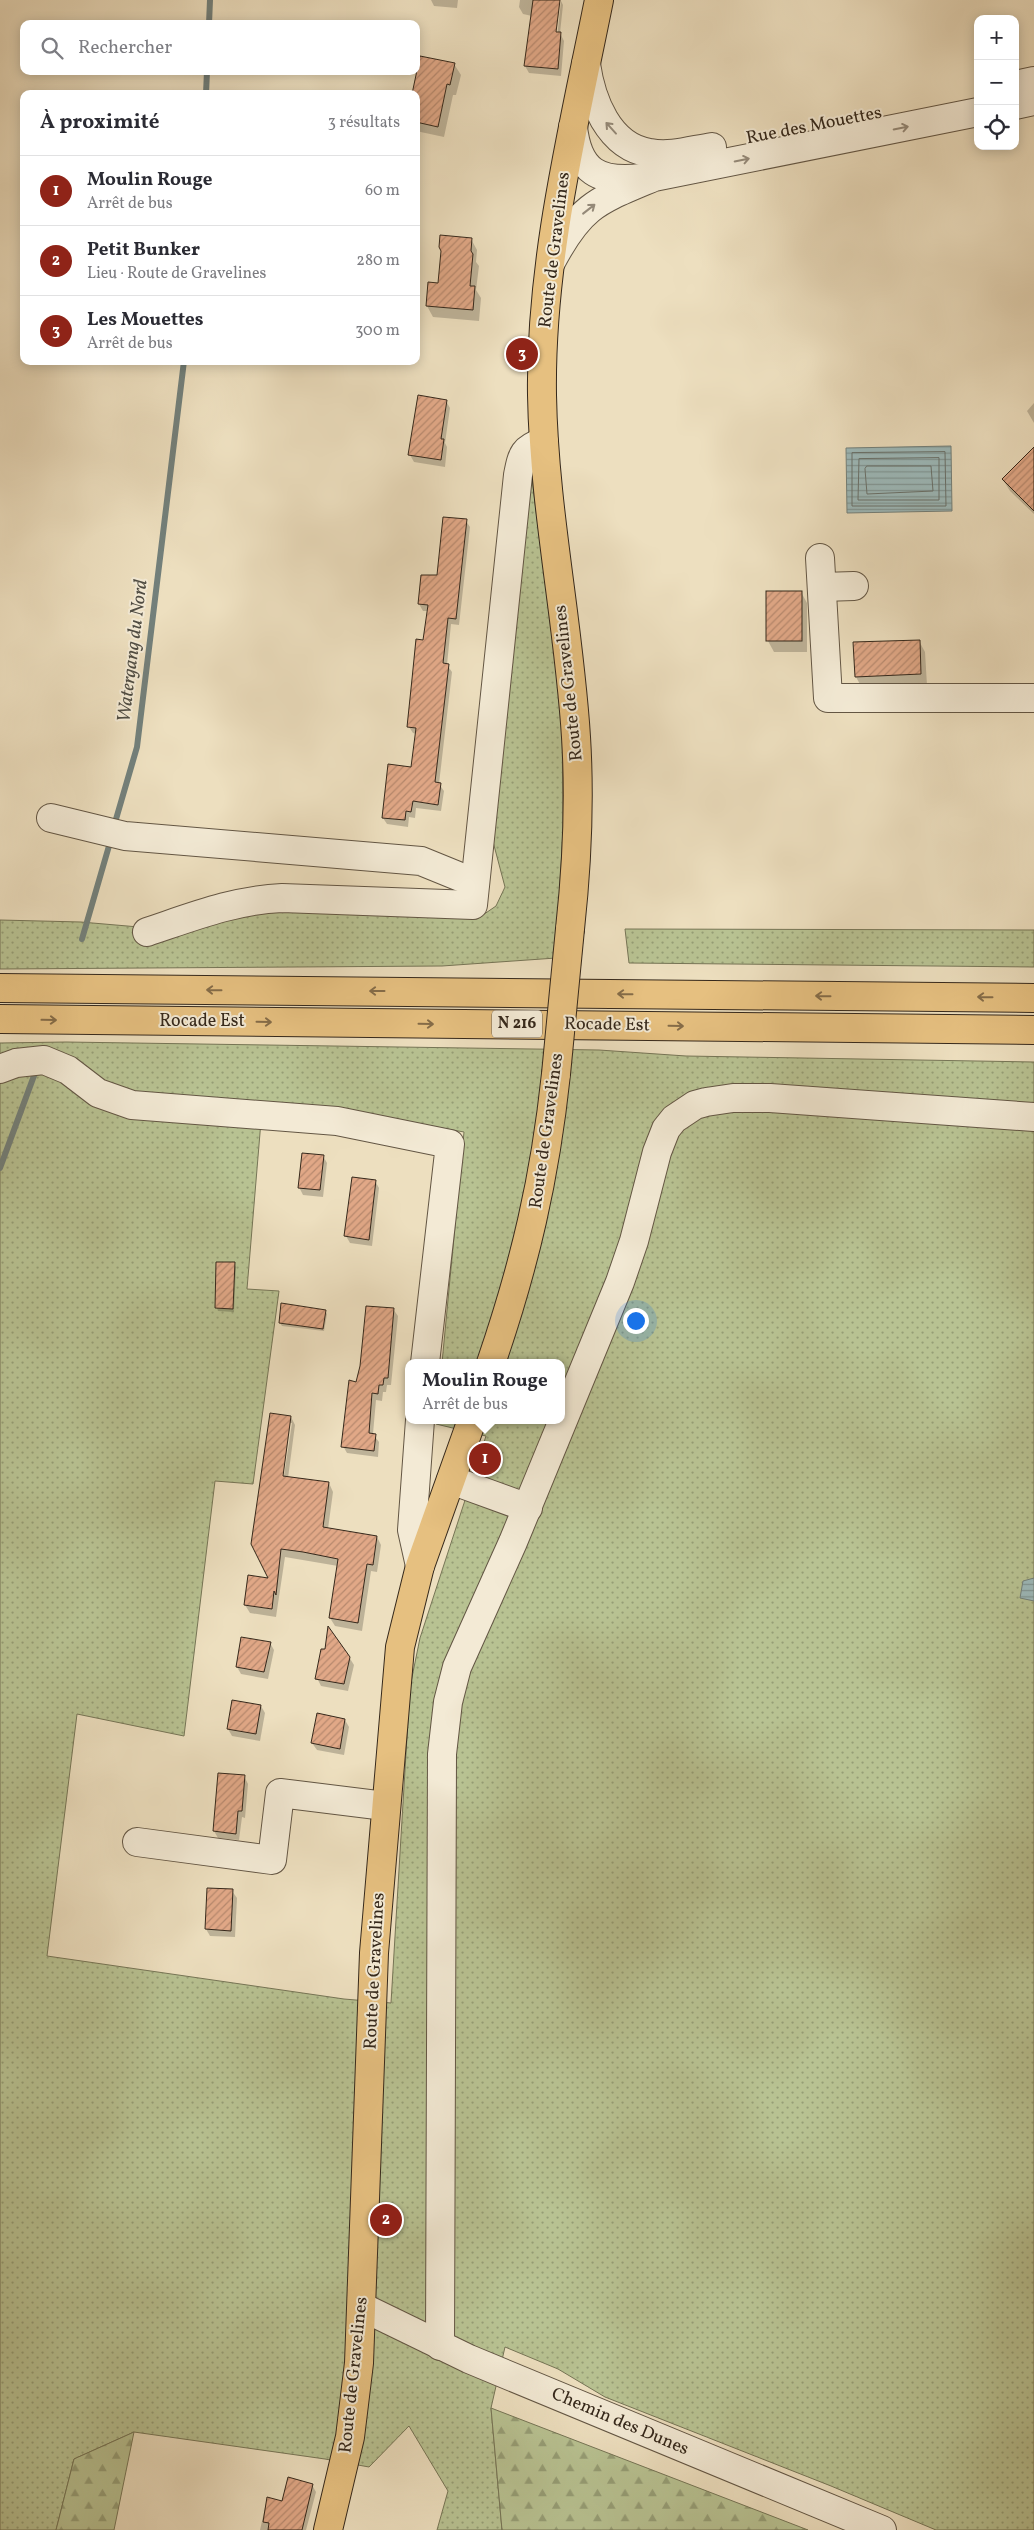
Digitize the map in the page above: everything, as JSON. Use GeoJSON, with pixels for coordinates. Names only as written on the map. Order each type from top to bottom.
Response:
{"type":"FeatureCollection","features":[{"type":"Feature","properties":{"kind":"main road","name":"Route de Gravelines"},"geometry":{"type":"LineString","coordinates":[[493,1359],[531,1236],[546,1155],[556,1074],[577,847],[576,736],[544,442],[542,375],[551,262],[561,196],[599,0]]}},
{"type":"Feature","properties":{"kind":"main road","name":"Rocade Est"},"geometry":{"type":"LineString","coordinates":[[0,988],[1034,998]]}},
{"type":"Feature","properties":{"kind":"main road","name":"Rocade Est"},"geometry":{"type":"LineString","coordinates":[[0,1019],[1034,1030]]}},
{"type":"Feature","properties":{"kind":"main road","name":"Route de Gravelines"},"geometry":{"type":"LineString","coordinates":[[328,2530],[350,2438],[359,2363],[371,2013],[385,1806],[400,1647],[420,1566],[471,1424]]}},
{"type":"Feature","properties":{"kind":"street","name":"Rue des Mouettes"},"geometry":{"type":"LineString","coordinates":[[586,64],[594,102],[606,121],[624,141],[636,149],[652,165]]}},
{"type":"Feature","properties":{"kind":"street"},"geometry":{"type":"LineString","coordinates":[[1019,84],[1034,81]]}},
{"type":"Feature","properties":{"kind":"street","name":"Rue des Mouettes"},"geometry":{"type":"LineString","coordinates":[[551,262],[568,231],[588,209],[652,165],[680,153],[974,94]]}},
{"type":"Feature","properties":{"kind":"street"},"geometry":{"type":"LineString","coordinates":[[1019,104],[1034,101]]}},
{"type":"Feature","properties":{"kind":"street","name":"Rue des Mouettes"},"geometry":{"type":"LineString","coordinates":[[561,196],[575,177],[586,167],[603,159],[652,165],[974,113]]}},
{"type":"Feature","properties":{"kind":"street"},"geometry":{"type":"LineString","coordinates":[[573,127],[577,152],[586,167]]}},
{"type":"Feature","properties":{"kind":"street"},"geometry":{"type":"LineString","coordinates":[[148,932],[225,905],[256,899],[282,898],[473,905],[518,475],[522,459],[528,448],[544,442]]}},
{"type":"Feature","properties":{"kind":"street"},"geometry":{"type":"LineString","coordinates":[[820,558],[828,698],[1034,698]]}},
{"type":"Feature","properties":{"kind":"street"},"geometry":{"type":"LineString","coordinates":[[822,587],[854,586]]}},
{"type":"Feature","properties":{"kind":"street"},"geometry":{"type":"LineString","coordinates":[[51,818],[125,836],[421,860],[475,884]]}},
{"type":"Feature","properties":{"kind":"street"},"geometry":{"type":"LineString","coordinates":[[0,1069],[16,1063],[44,1060],[68,1070],[98,1093],[132,1105],[336,1121],[370,1126],[450,1144],[425,1359]]}},
{"type":"Feature","properties":{"kind":"street"},"geometry":{"type":"LineString","coordinates":[[565,1417],[620,1282],[634,1241],[662,1138],[674,1120],[683,1111],[695,1105],[720,1099],[760,1097],[1034,1117]]}},
{"type":"Feature","properties":{"kind":"street"},"geometry":{"type":"LineString","coordinates":[[420,1424],[412,1530],[420,1566]]}},
{"type":"Feature","properties":{"kind":"street"},"geometry":{"type":"LineString","coordinates":[[440,2346],[443,1738],[448,1702],[457,1667],[528,1508],[562,1424]]}},
{"type":"Feature","properties":{"kind":"street"},"geometry":{"type":"LineString","coordinates":[[450,1480],[528,1508]]}},
{"type":"Feature","properties":{"kind":"street"},"geometry":{"type":"LineString","coordinates":[[137,1842],[272,1860],[280,1793],[385,1806]]}},
{"type":"Feature","properties":{"kind":"street","name":"Chemin des Dunes"},"geometry":{"type":"LineString","coordinates":[[362,2307],[440,2346],[882,2530]]}},
{"type":"Feature","properties":{"kind":"green space"},"geometry":{"type":"Polygon","coordinates":[[[531,471],[562,715],[563,829],[556,958],[442,966],[0,969],[0,920],[81,922],[185,931],[249,910],[477,919],[496,906],[505,887],[491,834],[531,471]]]}},
{"type":"Feature","properties":{"kind":"green space"},"geometry":{"type":"Polygon","coordinates":[[[625,929],[1034,930],[1034,967],[629,963],[625,929]]]}},
{"type":"Feature","properties":{"kind":"green space"},"geometry":{"type":"Polygon","coordinates":[[[66,1042],[599,1050],[686,1056],[1034,1062],[1034,2530],[936,2530],[831,2486],[605,2397],[558,2369],[505,2347],[491,2408],[502,2530],[437,2530],[448,2491],[409,2426],[369,2467],[134,2432],[74,2459],[56,2530],[0,2530],[0,1043],[66,1042]],[[262,1109],[247,1289],[279,1291],[253,1484],[215,1481],[184,1736],[77,1714],[47,1956],[344,1999],[391,2003],[410,1687],[420,1638],[486,1436],[436,1424],[565,1424],[565,1359],[442,1359],[464,1132],[403,1121],[262,1109]]]}},
{"type":"Feature","properties":{"kind":"green space"},"geometry":{"type":"Polygon","coordinates":[[[491,2408],[808,2530],[502,2530],[491,2408]]]}},
{"type":"Feature","properties":{"kind":"green space"},"geometry":{"type":"Polygon","coordinates":[[[134,2432],[114,2530],[56,2530],[74,2459],[134,2432]]]}},
{"type":"Feature","properties":{"kind":"water"},"geometry":{"type":"Polygon","coordinates":[[[951,446],[952,511],[847,513],[846,448],[951,446]]]}},
{"type":"Feature","properties":{"kind":"water"},"geometry":{"type":"Polygon","coordinates":[[[1034,1578],[1034,1601],[1020,1598],[1023,1581],[1034,1578]]]}},
{"type":"Feature","properties":{"kind":"building"},"geometry":{"type":"Polygon","coordinates":[[[533,0],[560,0],[556,32],[561,32],[558,69],[524,66],[533,0]]]}},
{"type":"Feature","properties":{"kind":"building"},"geometry":{"type":"Polygon","coordinates":[[[420,56],[455,63],[450,85],[447,84],[438,127],[420,123],[420,90],[413,90],[416,75],[420,75],[420,56]]]}},
{"type":"Feature","properties":{"kind":"building"},"geometry":{"type":"Polygon","coordinates":[[[440,235],[472,238],[471,251],[473,254],[470,286],[475,286],[473,310],[426,306],[428,282],[438,283],[441,251],[439,247],[440,235]]]}},
{"type":"Feature","properties":{"kind":"building"},"geometry":{"type":"Polygon","coordinates":[[[418,395],[447,400],[441,439],[444,439],[441,460],[408,455],[418,395]]]}},
{"type":"Feature","properties":{"kind":"building"},"geometry":{"type":"Polygon","coordinates":[[[1034,447],[1034,511],[1002,479],[1034,447]]]}},
{"type":"Feature","properties":{"kind":"building"},"geometry":{"type":"Polygon","coordinates":[[[443,517],[467,519],[456,619],[448,618],[443,663],[449,664],[435,782],[441,783],[438,805],[413,801],[411,812],[406,811],[405,820],[382,818],[388,764],[411,767],[416,728],[407,727],[416,639],[423,640],[428,605],[418,604],[421,575],[437,575],[443,517]]]}},
{"type":"Feature","properties":{"kind":"building"},"geometry":{"type":"Polygon","coordinates":[[[766,591],[802,591],[802,641],[766,641],[766,591]]]}},
{"type":"Feature","properties":{"kind":"building"},"geometry":{"type":"Polygon","coordinates":[[[920,640],[921,674],[855,677],[853,642],[920,640]]]}},
{"type":"Feature","properties":{"kind":"building"},"geometry":{"type":"Polygon","coordinates":[[[302,1153],[324,1155],[320,1190],[298,1188],[302,1153]]]}},
{"type":"Feature","properties":{"kind":"building"},"geometry":{"type":"Polygon","coordinates":[[[352,1177],[376,1180],[369,1240],[344,1236],[352,1177]]]}},
{"type":"Feature","properties":{"kind":"building"},"geometry":{"type":"Polygon","coordinates":[[[216,1262],[235,1262],[233,1309],[215,1308],[216,1262]]]}},
{"type":"Feature","properties":{"kind":"building"},"geometry":{"type":"Polygon","coordinates":[[[281,1303],[326,1310],[323,1329],[279,1323],[281,1303]]]}},
{"type":"Feature","properties":{"kind":"building"},"geometry":{"type":"Polygon","coordinates":[[[366,1306],[394,1308],[388,1378],[384,1378],[383,1385],[379,1385],[378,1394],[372,1393],[369,1433],[376,1434],[374,1451],[341,1447],[349,1380],[356,1382],[360,1366],[366,1306]]]}},
{"type":"Feature","properties":{"kind":"building"},"geometry":{"type":"Polygon","coordinates":[[[270,1413],[291,1416],[283,1476],[329,1482],[323,1527],[377,1536],[373,1565],[367,1564],[358,1623],[329,1618],[338,1559],[303,1552],[281,1549],[276,1595],[274,1591],[272,1609],[244,1605],[248,1575],[268,1578],[251,1544],[270,1413]]]}},
{"type":"Feature","properties":{"kind":"building"},"geometry":{"type":"Polygon","coordinates":[[[328,1626],[350,1657],[344,1684],[315,1679],[321,1649],[325,1649],[328,1626]]]}},
{"type":"Feature","properties":{"kind":"building"},"geometry":{"type":"Polygon","coordinates":[[[241,1637],[271,1642],[264,1672],[236,1667],[241,1637]]]}},
{"type":"Feature","properties":{"kind":"building"},"geometry":{"type":"Polygon","coordinates":[[[232,1700],[261,1705],[256,1734],[227,1729],[232,1700]]]}},
{"type":"Feature","properties":{"kind":"building"},"geometry":{"type":"Polygon","coordinates":[[[317,1713],[345,1719],[340,1749],[311,1743],[317,1713]]]}},
{"type":"Feature","properties":{"kind":"building"},"geometry":{"type":"Polygon","coordinates":[[[218,1773],[245,1775],[242,1811],[238,1811],[236,1834],[213,1831],[218,1773]]]}},
{"type":"Feature","properties":{"kind":"building"},"geometry":{"type":"Polygon","coordinates":[[[207,1888],[233,1889],[231,1931],[205,1929],[207,1888]]]}},
{"type":"Feature","properties":{"kind":"building"},"geometry":{"type":"Polygon","coordinates":[[[288,2477],[313,2484],[302,2530],[268,2530],[269,2523],[263,2522],[267,2497],[282,2501],[288,2477]]]}},
{"type":"Feature","properties":{"kind":"waterway","name":"Watergang du Nord"},"geometry":{"type":"LineString","coordinates":[[209,20],[210,0]]}},
{"type":"Feature","properties":{"kind":"waterway","name":"Watergang du Nord"},"geometry":{"type":"LineString","coordinates":[[206,90],[207,75]]}},
{"type":"Feature","properties":{"kind":"waterway","name":"Watergang du Nord"},"geometry":{"type":"LineString","coordinates":[[114,826],[137,747],[184,365]]}},
{"type":"Feature","properties":{"kind":"waterway","name":"Watergang du Nord"},"geometry":{"type":"LineString","coordinates":[[82,939],[111,839]]}},
{"type":"Feature","properties":{"kind":"waterway","name":"Watergang du Nord"},"geometry":{"type":"LineString","coordinates":[[0,1168],[35,1073]]}},
{"type":"Feature","properties":{"kind":"place","name":"Les Mouettes"},"geometry":{"type":"Point","coordinates":[522,354]}},
{"type":"Feature","properties":{"kind":"place","name":"Moulin Rouge"},"geometry":{"type":"Point","coordinates":[485,1459]}},
{"type":"Feature","properties":{"kind":"place","name":"Petit Bunker"},"geometry":{"type":"Point","coordinates":[386,2220]}}]}
